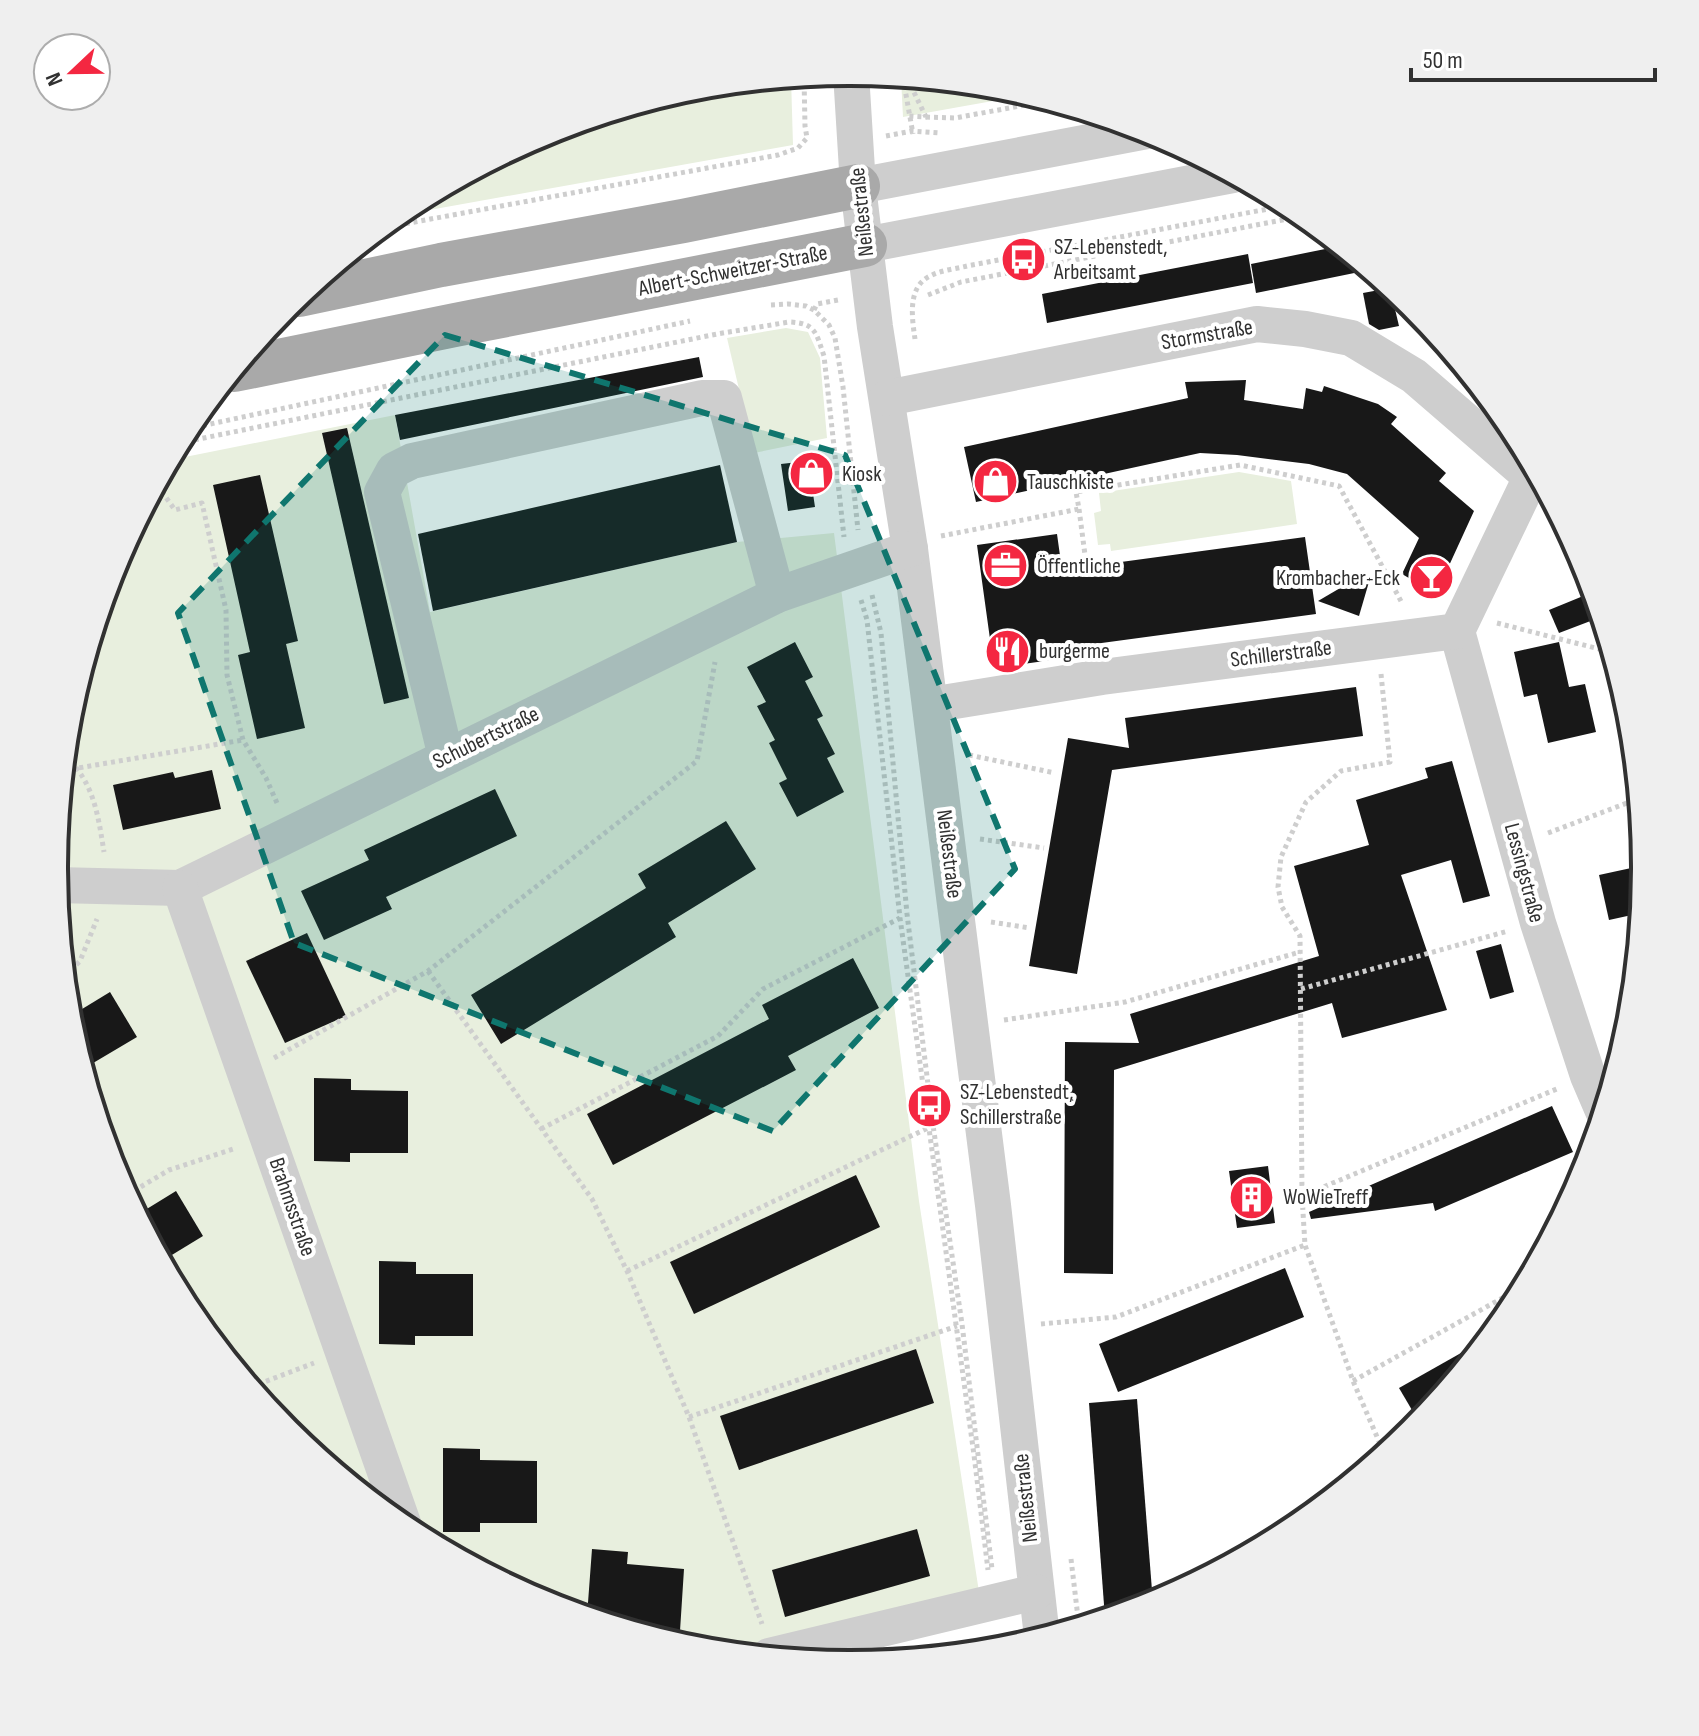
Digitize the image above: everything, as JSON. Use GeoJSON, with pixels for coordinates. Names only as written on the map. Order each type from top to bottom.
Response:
{"type":"FeatureCollection","features":[{"type":"Feature","properties":{"kind":"main road"},"geometry":{"type":"LineString","coordinates":[[324,290],[858,186]]}},
{"type":"Feature","properties":{"kind":"main road","name":"Albert-Schweitzer-Straße"},"geometry":{"type":"LineString","coordinates":[[250,367],[865,245]]}},
{"type":"Feature","properties":{"kind":"street","name":"Neißestraße"},"geometry":{"type":"LineString","coordinates":[[852,86],[858,186],[887,398],[925,543],[930,705],[993,1205],[1040,1626]]}},
{"type":"Feature","properties":{"kind":"street"},"geometry":{"type":"LineString","coordinates":[[858,186],[1122,136]]}},
{"type":"Feature","properties":{"kind":"street","name":"Albert-Schweitzer-Straße"},"geometry":{"type":"LineString","coordinates":[[865,245],[1216,178]]}},
{"type":"Feature","properties":{"kind":"street","name":"Stormstraße"},"geometry":{"type":"LineString","coordinates":[[887,398],[1257,324],[1351,338],[1414,376],[1516,461]]}},
{"type":"Feature","properties":{"kind":"street"},"geometry":{"type":"LineString","coordinates":[[446,757],[382,492],[394,470],[412,461],[702,398],[724,398],[777,595]]}},
{"type":"Feature","properties":{"kind":"street"},"geometry":{"type":"LineString","coordinates":[[1461,623],[1530,484]]}},
{"type":"Feature","properties":{"kind":"street","name":"Schubertstraße"},"geometry":{"type":"LineString","coordinates":[[69,885],[180,888],[777,595],[925,543]]}},
{"type":"Feature","properties":{"kind":"street","name":"Schillerstraße"},"geometry":{"type":"LineString","coordinates":[[930,705],[1102,677],[1419,636],[1461,623]]}},
{"type":"Feature","properties":{"kind":"street","name":"Lessingstraße"},"geometry":{"type":"LineString","coordinates":[[1461,623],[1538,923],[1597,1096]]}},
{"type":"Feature","properties":{"kind":"street","name":"Brahmsstraße"},"geometry":{"type":"LineString","coordinates":[[180,888],[396,1504]]}},
{"type":"Feature","properties":{"kind":"street"},"geometry":{"type":"LineString","coordinates":[[800,1648],[1036,1592]]}},
{"type":"Feature","properties":{"kind":"path"},"geometry":{"type":"LineString","coordinates":[[408,223],[778,155],[798,148],[807,138],[804,88]]}},
{"type":"Feature","properties":{"kind":"path"},"geometry":{"type":"LineString","coordinates":[[906,88],[908,116],[955,118],[1020,106]]}},
{"type":"Feature","properties":{"kind":"path"},"geometry":{"type":"LineString","coordinates":[[911,89],[926,117]]}},
{"type":"Feature","properties":{"kind":"path"},"geometry":{"type":"LineString","coordinates":[[913,302],[918,286],[928,276],[1269,209]]}},
{"type":"Feature","properties":{"kind":"path"},"geometry":{"type":"LineString","coordinates":[[928,295],[961,282],[1286,219]]}},
{"type":"Feature","properties":{"kind":"path"},"geometry":{"type":"LineString","coordinates":[[761,307],[806,306],[829,325],[835,338],[843,387],[858,566],[867,620],[900,918],[959,1325],[994,1602]]}},
{"type":"Feature","properties":{"kind":"path"},"geometry":{"type":"LineString","coordinates":[[206,425],[692,321]]}},
{"type":"Feature","properties":{"kind":"path"},"geometry":{"type":"LineString","coordinates":[[1085,555],[1076,492],[1240,465],[1339,486],[1419,636]]}},
{"type":"Feature","properties":{"kind":"path"},"geometry":{"type":"LineString","coordinates":[[164,494],[175,510],[202,503],[226,610],[227,675],[243,740],[266,778],[291,833]]}},
{"type":"Feature","properties":{"kind":"path"},"geometry":{"type":"LineString","coordinates":[[925,543],[1079,509]]}},
{"type":"Feature","properties":{"kind":"path"},"geometry":{"type":"LineString","coordinates":[[858,566],[881,633],[930,1126]]}},
{"type":"Feature","properties":{"kind":"path"},"geometry":{"type":"LineString","coordinates":[[1461,623],[1599,649]]}},
{"type":"Feature","properties":{"kind":"path"},"geometry":{"type":"LineString","coordinates":[[1378,641],[1390,762],[1341,771],[1306,802],[1281,857],[1278,887],[1282,907],[1300,936],[1305,1245],[1353,1381],[1379,1442]]}},
{"type":"Feature","properties":{"kind":"path"},"geometry":{"type":"LineString","coordinates":[[246,1074],[428,971],[697,761],[714,669]]}},
{"type":"Feature","properties":{"kind":"path"},"geometry":{"type":"LineString","coordinates":[[75,767],[243,740]]}},
{"type":"Feature","properties":{"kind":"path"},"geometry":{"type":"LineString","coordinates":[[968,755],[1055,773]]}},
{"type":"Feature","properties":{"kind":"path"},"geometry":{"type":"LineString","coordinates":[[75,765],[95,803],[110,886],[80,961],[75,966]]}},
{"type":"Feature","properties":{"kind":"path"},"geometry":{"type":"LineString","coordinates":[[1517,845],[1628,803]]}},
{"type":"Feature","properties":{"kind":"path"},"geometry":{"type":"LineString","coordinates":[[979,839],[1044,848]]}},
{"type":"Feature","properties":{"kind":"path"},"geometry":{"type":"LineString","coordinates":[[541,1129],[718,1036],[763,989],[907,914]]}},
{"type":"Feature","properties":{"kind":"path"},"geometry":{"type":"LineString","coordinates":[[990,922],[1030,928]]}},
{"type":"Feature","properties":{"kind":"path"},"geometry":{"type":"LineString","coordinates":[[1301,989],[1538,923]]}},
{"type":"Feature","properties":{"kind":"path"},"geometry":{"type":"LineString","coordinates":[[1003,1020],[1125,1002],[1300,952]]}},
{"type":"Feature","properties":{"kind":"path"},"geometry":{"type":"LineString","coordinates":[[428,971],[592,1199],[627,1271],[689,1417],[768,1645]]}},
{"type":"Feature","properties":{"kind":"path"},"geometry":{"type":"LineString","coordinates":[[1302,1196],[1588,1076]]}},
{"type":"Feature","properties":{"kind":"path"},"geometry":{"type":"LineString","coordinates":[[627,1271],[930,1126]]}},
{"type":"Feature","properties":{"kind":"path"},"geometry":{"type":"LineString","coordinates":[[137,1189],[169,1170],[268,1138]]}},
{"type":"Feature","properties":{"kind":"path"},"geometry":{"type":"LineString","coordinates":[[1041,1324],[1116,1317],[1305,1245]]}},
{"type":"Feature","properties":{"kind":"path"},"geometry":{"type":"LineString","coordinates":[[1353,1381],[1501,1299]]}},
{"type":"Feature","properties":{"kind":"path"},"geometry":{"type":"LineString","coordinates":[[689,1417],[959,1325]]}},
{"type":"Feature","properties":{"kind":"path"},"geometry":{"type":"LineString","coordinates":[[262,1383],[343,1351]]}},
{"type":"Feature","properties":{"kind":"highlighted area"},"geometry":{"type":"Polygon","coordinates":[[[445,335],[845,455],[1015,869],[773,1131],[294,943],[178,613],[445,335]]]}},
{"type":"Feature","properties":{"kind":"green space"},"geometry":{"type":"Polygon","coordinates":[[[902,88],[995,101],[903,117],[902,88]]]}},
{"type":"Feature","properties":{"kind":"green space"},"geometry":{"type":"Polygon","coordinates":[[[791,89],[793,145],[427,210],[504,167],[598,128],[647,113],[747,93],[791,89]]]}},
{"type":"Feature","properties":{"kind":"green space"},"geometry":{"type":"Polygon","coordinates":[[[786,328],[808,332],[820,358],[827,438],[754,453],[727,338],[786,328]]]}},
{"type":"Feature","properties":{"kind":"green space"},"geometry":{"type":"Polygon","coordinates":[[[395,415],[430,612],[737,542],[834,533],[919,1201],[981,1605],[802,1648],[697,1634],[598,1608],[504,1569],[415,1518],[334,1456],[297,1421],[229,1344],[173,1259],[149,1214],[109,1119],[83,1020],[70,919],[68,868],[75,766],[95,666],[127,569],[186,457],[395,415]]]}},
{"type":"Feature","properties":{"kind":"green space"},"geometry":{"type":"Polygon","coordinates":[[[1239,472],[1291,481],[1297,524],[1111,551],[1110,544],[1098,545],[1094,513],[1101,511],[1099,493],[1239,472]]]}},
{"type":"Feature","properties":{"kind":"building"},"geometry":{"type":"Polygon","coordinates":[[[1326,249],[1356,273],[1256,293],[1251,264],[1326,249]]]}},
{"type":"Feature","properties":{"kind":"building"},"geometry":{"type":"Polygon","coordinates":[[[1248,254],[1253,283],[1047,323],[1042,294],[1248,254]]]}},
{"type":"Feature","properties":{"kind":"building"},"geometry":{"type":"Polygon","coordinates":[[[1376,291],[1395,308],[1399,326],[1379,330],[1369,324],[1363,293],[1376,291]]]}},
{"type":"Feature","properties":{"kind":"building"},"geometry":{"type":"Polygon","coordinates":[[[699,357],[703,377],[400,440],[395,415],[699,357]]]}},
{"type":"Feature","properties":{"kind":"building"},"geometry":{"type":"Polygon","coordinates":[[[1246,380],[1244,400],[1303,409],[1306,388],[1322,392],[1324,386],[1378,404],[1397,417],[1391,424],[1446,473],[1439,481],[1474,511],[1436,594],[1402,574],[1419,538],[1347,474],[1309,464],[1200,453],[976,502],[964,447],[1188,398],[1185,382],[1246,380]]]}},
{"type":"Feature","properties":{"kind":"building"},"geometry":{"type":"Polygon","coordinates":[[[347,428],[409,698],[384,704],[322,433],[347,428]]]}},
{"type":"Feature","properties":{"kind":"building"},"geometry":{"type":"Polygon","coordinates":[[[816,460],[819,486],[812,487],[815,507],[788,511],[781,464],[816,460]]]}},
{"type":"Feature","properties":{"kind":"building"},"geometry":{"type":"Polygon","coordinates":[[[720,465],[737,542],[433,611],[418,534],[720,465]]]}},
{"type":"Feature","properties":{"kind":"building"},"geometry":{"type":"Polygon","coordinates":[[[260,475],[298,641],[286,644],[305,728],[257,739],[238,655],[250,652],[213,485],[260,475]]]}},
{"type":"Feature","properties":{"kind":"building"},"geometry":{"type":"Polygon","coordinates":[[[1057,534],[1062,570],[1305,537],[1316,614],[1072,647],[1073,657],[994,668],[977,545],[1057,534]]]}},
{"type":"Feature","properties":{"kind":"building"},"geometry":{"type":"Polygon","coordinates":[[[1371,575],[1359,616],[1318,601],[1347,584],[1371,575]]]}},
{"type":"Feature","properties":{"kind":"building"},"geometry":{"type":"Polygon","coordinates":[[[1582,596],[1591,621],[1559,633],[1549,610],[1582,596]]]}},
{"type":"Feature","properties":{"kind":"building"},"geometry":{"type":"Polygon","coordinates":[[[795,642],[813,677],[805,681],[823,716],[817,719],[835,754],[827,758],[844,792],[797,817],[779,783],[787,779],[769,743],[775,740],[757,706],[766,702],[747,667],[795,642]]]}},
{"type":"Feature","properties":{"kind":"building"},"geometry":{"type":"Polygon","coordinates":[[[1559,642],[1569,687],[1585,684],[1596,732],[1548,743],[1537,694],[1524,697],[1514,652],[1559,642]]]}},
{"type":"Feature","properties":{"kind":"building"},"geometry":{"type":"Polygon","coordinates":[[[1356,687],[1363,736],[1112,770],[1077,974],[1029,966],[1068,738],[1129,748],[1125,718],[1356,687]]]}},
{"type":"Feature","properties":{"kind":"building"},"geometry":{"type":"Polygon","coordinates":[[[1452,761],[1490,896],[1463,903],[1451,860],[1401,875],[1447,1010],[1342,1038],[1332,1003],[1114,1070],[1113,1274],[1064,1273],[1065,1042],[1139,1043],[1130,1014],[1319,956],[1294,866],[1369,845],[1356,800],[1428,778],[1425,768],[1452,761]]]}},
{"type":"Feature","properties":{"kind":"building"},"geometry":{"type":"Polygon","coordinates":[[[212,770],[221,809],[123,830],[113,785],[173,772],[175,778],[212,770]]]}},
{"type":"Feature","properties":{"kind":"building"},"geometry":{"type":"Polygon","coordinates":[[[495,789],[517,836],[386,897],[392,909],[324,940],[301,891],[369,860],[364,850],[495,789]]]}},
{"type":"Feature","properties":{"kind":"building"},"geometry":{"type":"Polygon","coordinates":[[[726,821],[756,869],[668,923],[676,937],[501,1044],[471,995],[646,888],[638,874],[726,821]]]}},
{"type":"Feature","properties":{"kind":"building"},"geometry":{"type":"Polygon","coordinates":[[[1631,868],[1629,916],[1609,920],[1599,875],[1631,868]]]}},
{"type":"Feature","properties":{"kind":"building"},"geometry":{"type":"Polygon","coordinates":[[[307,933],[346,1016],[285,1043],[246,961],[307,933]]]}},
{"type":"Feature","properties":{"kind":"building"},"geometry":{"type":"Polygon","coordinates":[[[1501,944],[1514,992],[1490,999],[1476,951],[1501,944]]]}},
{"type":"Feature","properties":{"kind":"building"},"geometry":{"type":"Polygon","coordinates":[[[853,958],[879,1008],[788,1056],[796,1070],[613,1165],[587,1114],[769,1019],[762,1005],[853,958]]]}},
{"type":"Feature","properties":{"kind":"building"},"geometry":{"type":"Polygon","coordinates":[[[110,992],[137,1037],[93,1063],[81,1009],[110,992]]]}},
{"type":"Feature","properties":{"kind":"building"},"geometry":{"type":"Polygon","coordinates":[[[314,1078],[351,1079],[351,1090],[408,1091],[408,1153],[350,1153],[350,1162],[314,1161],[314,1078]]]}},
{"type":"Feature","properties":{"kind":"building"},"geometry":{"type":"Polygon","coordinates":[[[1552,1106],[1573,1152],[1435,1211],[1433,1203],[1311,1219],[1309,1212],[1552,1106]]]}},
{"type":"Feature","properties":{"kind":"building","name":"WoWieTreff"},"geometry":{"type":"Polygon","coordinates":[[[1268,1166],[1275,1223],[1237,1228],[1229,1171],[1268,1166]]]}},
{"type":"Feature","properties":{"kind":"building"},"geometry":{"type":"Polygon","coordinates":[[[856,1175],[880,1227],[694,1314],[670,1262],[856,1175]]]}},
{"type":"Feature","properties":{"kind":"building"},"geometry":{"type":"Polygon","coordinates":[[[176,1191],[203,1236],[171,1255],[147,1209],[176,1191]]]}},
{"type":"Feature","properties":{"kind":"building"},"geometry":{"type":"Polygon","coordinates":[[[379,1261],[416,1262],[416,1274],[473,1274],[473,1336],[415,1336],[415,1345],[379,1344],[379,1261]]]}},
{"type":"Feature","properties":{"kind":"building"},"geometry":{"type":"Polygon","coordinates":[[[1285,1268],[1304,1317],[1118,1392],[1099,1344],[1285,1268]]]}},
{"type":"Feature","properties":{"kind":"building"},"geometry":{"type":"Polygon","coordinates":[[[916,1349],[934,1403],[739,1470],[720,1416],[916,1349]]]}},
{"type":"Feature","properties":{"kind":"building"},"geometry":{"type":"Polygon","coordinates":[[[1464,1351],[1412,1410],[1399,1388],[1464,1351]]]}},
{"type":"Feature","properties":{"kind":"building"},"geometry":{"type":"Polygon","coordinates":[[[1137,1399],[1152,1589],[1104,1607],[1089,1403],[1137,1399]]]}},
{"type":"Feature","properties":{"kind":"building"},"geometry":{"type":"Polygon","coordinates":[[[443,1448],[480,1449],[480,1460],[537,1461],[537,1523],[480,1523],[480,1532],[443,1532],[443,1448]]]}},
{"type":"Feature","properties":{"kind":"building"},"geometry":{"type":"Polygon","coordinates":[[[917,1529],[930,1576],[785,1617],[772,1570],[917,1529]]]}},
{"type":"Feature","properties":{"kind":"building"},"geometry":{"type":"Polygon","coordinates":[[[592,1549],[628,1552],[627,1564],[684,1569],[680,1630],[588,1604],[592,1549]]]}},
{"type":"Feature","properties":{"kind":"place","name":"SZ-Lebenstedt, Arbeitsamt"},"geometry":{"type":"Point","coordinates":[1023,260]}},
{"type":"Feature","properties":{"kind":"place","name":"Kiosk"},"geometry":{"type":"Point","coordinates":[811,474]}},
{"type":"Feature","properties":{"kind":"place","name":"Tauschkiste"},"geometry":{"type":"Point","coordinates":[996,482]}},
{"type":"Feature","properties":{"kind":"place","name":"Öffentliche"},"geometry":{"type":"Point","coordinates":[1006,566]}},
{"type":"Feature","properties":{"kind":"place","name":"Krombacher-Eck"},"geometry":{"type":"Point","coordinates":[1431,578]}},
{"type":"Feature","properties":{"kind":"place","name":"burgerme"},"geometry":{"type":"Point","coordinates":[1008,651]}},
{"type":"Feature","properties":{"kind":"place","name":"SZ-Lebenstedt, Schillerstraße"},"geometry":{"type":"Point","coordinates":[929,1105]}},
{"type":"Feature","properties":{"kind":"place","name":"WoWieTreff"},"geometry":{"type":"Point","coordinates":[1252,1197]}}]}
